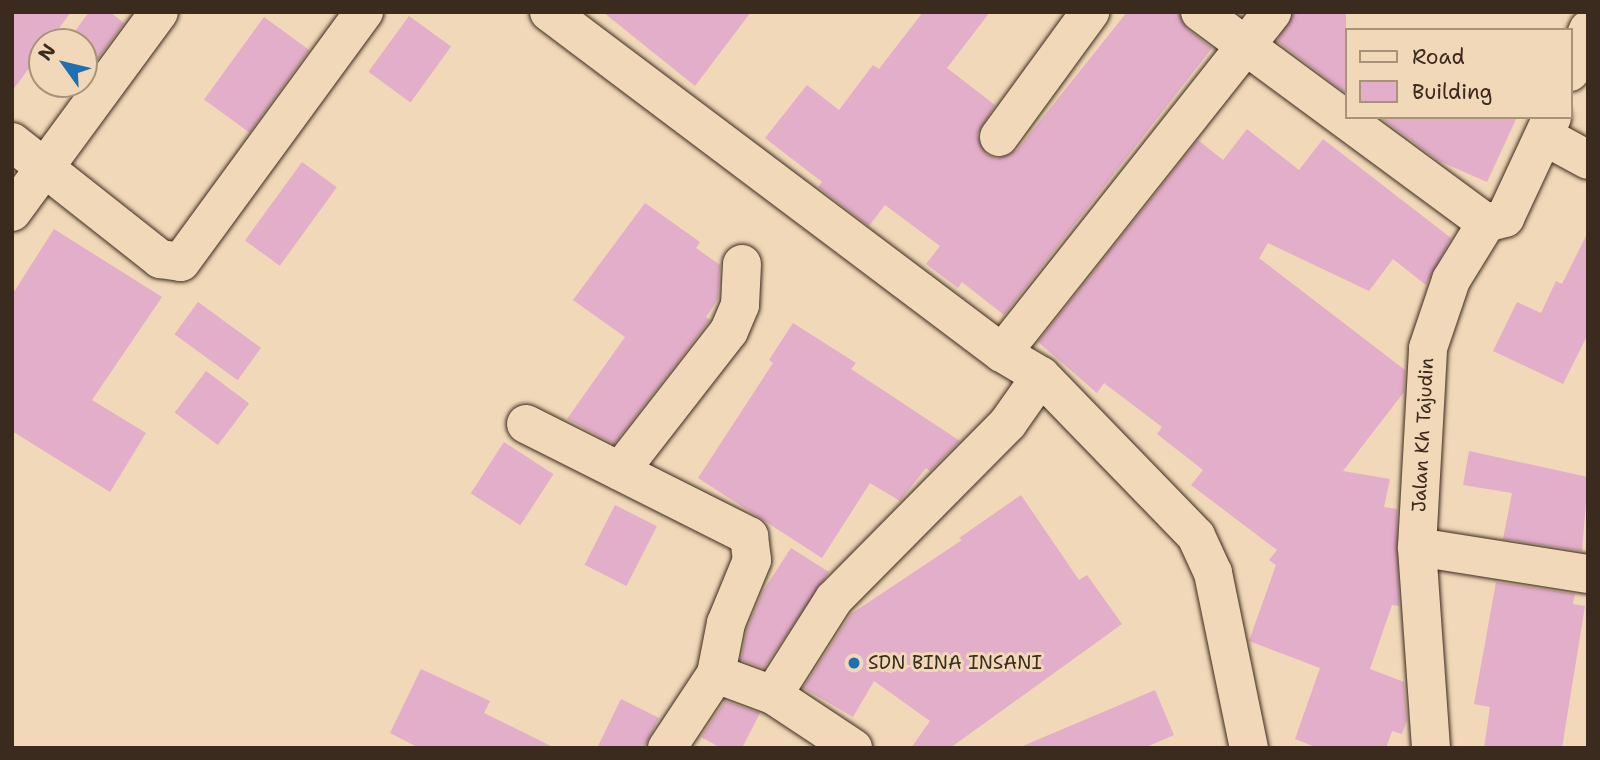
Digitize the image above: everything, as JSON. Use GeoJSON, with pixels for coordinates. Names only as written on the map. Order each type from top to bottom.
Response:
{"type":"FeatureCollection","features":[{"type":"Feature","properties":{"kind":"street"},"geometry":{"type":"LineString","coordinates":[[12,212],[159,12]]}},
{"type":"Feature","properties":{"kind":"street"},"geometry":{"type":"LineString","coordinates":[[12,142],[160,259],[181,262],[364,12]]}},
{"type":"Feature","properties":{"kind":"street"},"geometry":{"type":"LineString","coordinates":[[549,12],[1038,381],[1196,536],[1213,573],[1249,748]]}},
{"type":"Feature","properties":{"kind":"street"},"geometry":{"type":"LineString","coordinates":[[999,137],[1090,12]]}},
{"type":"Feature","properties":{"kind":"street"},"geometry":{"type":"LineString","coordinates":[[1200,12],[1344,118]]}},
{"type":"Feature","properties":{"kind":"street"},"geometry":{"type":"LineString","coordinates":[[1002,353],[1272,12]]}},
{"type":"Feature","properties":{"kind":"street"},"geometry":{"type":"LineString","coordinates":[[1572,67],[1588,30]]}},
{"type":"Feature","properties":{"kind":"street"},"geometry":{"type":"LineString","coordinates":[[1346,119],[1486,223]]}},
{"type":"Feature","properties":{"kind":"street"},"geometry":{"type":"LineString","coordinates":[[1548,127],[1588,160]]}},
{"type":"Feature","properties":{"kind":"street","name":"Jalan Kh Tajudin"},"geometry":{"type":"LineString","coordinates":[[1431,748],[1417,547],[1428,348],[1451,280],[1486,223],[1505,218],[1548,127]]}},
{"type":"Feature","properties":{"kind":"street"},"geometry":{"type":"LineString","coordinates":[[621,471],[729,331],[740,305],[742,264]]}},
{"type":"Feature","properties":{"kind":"street"},"geometry":{"type":"LineString","coordinates":[[773,695],[834,599],[1008,423],[1038,381]]}},
{"type":"Feature","properties":{"kind":"street"},"geometry":{"type":"LineString","coordinates":[[526,424],[749,536],[752,559],[726,623],[716,674],[667,748]]}},
{"type":"Feature","properties":{"kind":"street"},"geometry":{"type":"LineString","coordinates":[[1417,547],[1588,574]]}},
{"type":"Feature","properties":{"kind":"street"},"geometry":{"type":"LineString","coordinates":[[716,674],[773,695],[853,748]]}},
{"type":"Feature","properties":{"kind":"building"},"geometry":{"type":"Polygon","coordinates":[[[12,12],[71,12],[59,28],[28,28],[28,70],[12,91],[12,12]]]}},
{"type":"Feature","properties":{"kind":"building"},"geometry":{"type":"Polygon","coordinates":[[[89,12],[110,12],[124,23],[98,58],[98,28],[77,28],[89,12]]]}},
{"type":"Feature","properties":{"kind":"building"},"geometry":{"type":"Polygon","coordinates":[[[603,12],[751,12],[695,86],[603,12]]]}},
{"type":"Feature","properties":{"kind":"building"},"geometry":{"type":"Polygon","coordinates":[[[923,12],[990,12],[947,68],[995,105],[977,135],[986,154],[996,159],[1017,150],[1127,12],[1179,12],[1187,29],[1212,48],[1004,315],[962,282],[958,288],[926,264],[940,246],[885,205],[869,226],[818,187],[822,182],[765,138],[807,85],[839,110],[873,65],[879,69],[923,12]]]}},
{"type":"Feature","properties":{"kind":"building"},"geometry":{"type":"Polygon","coordinates":[[[1293,12],[1346,12],[1344,91],[1277,41],[1293,12]]]}},
{"type":"Feature","properties":{"kind":"building"},"geometry":{"type":"Polygon","coordinates":[[[409,16],[451,47],[411,102],[368,72],[409,16]]]}},
{"type":"Feature","properties":{"kind":"building"},"geometry":{"type":"Polygon","coordinates":[[[264,17],[309,50],[249,132],[204,100],[264,17]]]}},
{"type":"Feature","properties":{"kind":"building"},"geometry":{"type":"Polygon","coordinates":[[[1383,119],[1516,119],[1487,182],[1439,161],[1383,119]]]}},
{"type":"Feature","properties":{"kind":"building"},"geometry":{"type":"Polygon","coordinates":[[[1247,129],[1299,170],[1323,139],[1451,238],[1426,285],[1393,259],[1369,291],[1268,243],[1259,258],[1405,370],[1404,392],[1343,471],[1390,479],[1384,507],[1397,509],[1399,606],[1392,605],[1370,669],[1404,682],[1407,720],[1402,734],[1392,731],[1386,748],[1318,748],[1295,739],[1320,668],[1249,641],[1276,565],[1269,560],[1277,550],[1191,485],[1203,470],[1157,434],[1162,427],[1104,383],[1097,393],[1038,342],[1198,140],[1223,160],[1247,129]]]}},
{"type":"Feature","properties":{"kind":"building"},"geometry":{"type":"Polygon","coordinates":[[[302,162],[337,187],[280,266],[245,240],[302,162]]]}},
{"type":"Feature","properties":{"kind":"building"},"geometry":{"type":"Polygon","coordinates":[[[645,203],[700,242],[696,248],[720,265],[718,299],[706,317],[710,320],[614,444],[567,419],[625,337],[573,300],[645,203]]]}},
{"type":"Feature","properties":{"kind":"building"},"geometry":{"type":"Polygon","coordinates":[[[54,229],[162,297],[92,400],[146,433],[110,492],[12,431],[12,295],[54,229]]]}},
{"type":"Feature","properties":{"kind":"building"},"geometry":{"type":"Polygon","coordinates":[[[1588,232],[1588,334],[1563,384],[1493,351],[1517,302],[1541,313],[1556,281],[1562,284],[1588,232]]]}},
{"type":"Feature","properties":{"kind":"building"},"geometry":{"type":"Polygon","coordinates":[[[198,302],[261,348],[238,380],[174,334],[198,302]]]}},
{"type":"Feature","properties":{"kind":"building"},"geometry":{"type":"Polygon","coordinates":[[[793,323],[856,363],[851,369],[960,441],[930,471],[926,468],[900,501],[870,483],[822,558],[698,478],[773,363],[769,360],[793,323]]]}},
{"type":"Feature","properties":{"kind":"building"},"geometry":{"type":"Polygon","coordinates":[[[206,371],[249,403],[218,445],[175,413],[206,371]]]}},
{"type":"Feature","properties":{"kind":"building"},"geometry":{"type":"Polygon","coordinates":[[[504,442],[553,474],[520,525],[471,493],[504,442]]]}},
{"type":"Feature","properties":{"kind":"building"},"geometry":{"type":"Polygon","coordinates":[[[1469,451],[1588,477],[1582,551],[1503,539],[1512,493],[1463,485],[1469,451]]]}},
{"type":"Feature","properties":{"kind":"building"},"geometry":{"type":"Polygon","coordinates":[[[1021,495],[1079,580],[1087,575],[1122,624],[950,748],[911,748],[930,721],[874,681],[853,717],[803,688],[851,614],[962,540],[959,538],[1021,495]]]}},
{"type":"Feature","properties":{"kind":"building"},"geometry":{"type":"Polygon","coordinates":[[[615,505],[657,526],[626,586],[585,565],[615,505]]]}},
{"type":"Feature","properties":{"kind":"building"},"geometry":{"type":"Polygon","coordinates":[[[791,548],[829,572],[764,668],[741,660],[747,629],[763,591],[791,548]]]}},
{"type":"Feature","properties":{"kind":"building"},"geometry":{"type":"Polygon","coordinates":[[[1496,582],[1575,594],[1573,604],[1585,606],[1562,748],[1484,748],[1490,707],[1474,704],[1496,582]]]}},
{"type":"Feature","properties":{"kind":"building"},"geometry":{"type":"Polygon","coordinates":[[[421,669],[490,701],[484,713],[555,748],[419,748],[390,733],[421,669]]]}},
{"type":"Feature","properties":{"kind":"building"},"geometry":{"type":"Polygon","coordinates":[[[1155,690],[1174,735],[1144,748],[1018,748],[1155,690]]]}},
{"type":"Feature","properties":{"kind":"building"},"geometry":{"type":"Polygon","coordinates":[[[621,699],[659,718],[644,748],[597,748],[621,699]]]}},
{"type":"Feature","properties":{"kind":"building"},"geometry":{"type":"Polygon","coordinates":[[[725,701],[760,713],[742,748],[721,748],[701,737],[725,701]]]}},
{"type":"Feature","properties":{"kind":"place","name":"SDN BINA INSANI"},"geometry":{"type":"Point","coordinates":[854,663]}}]}
